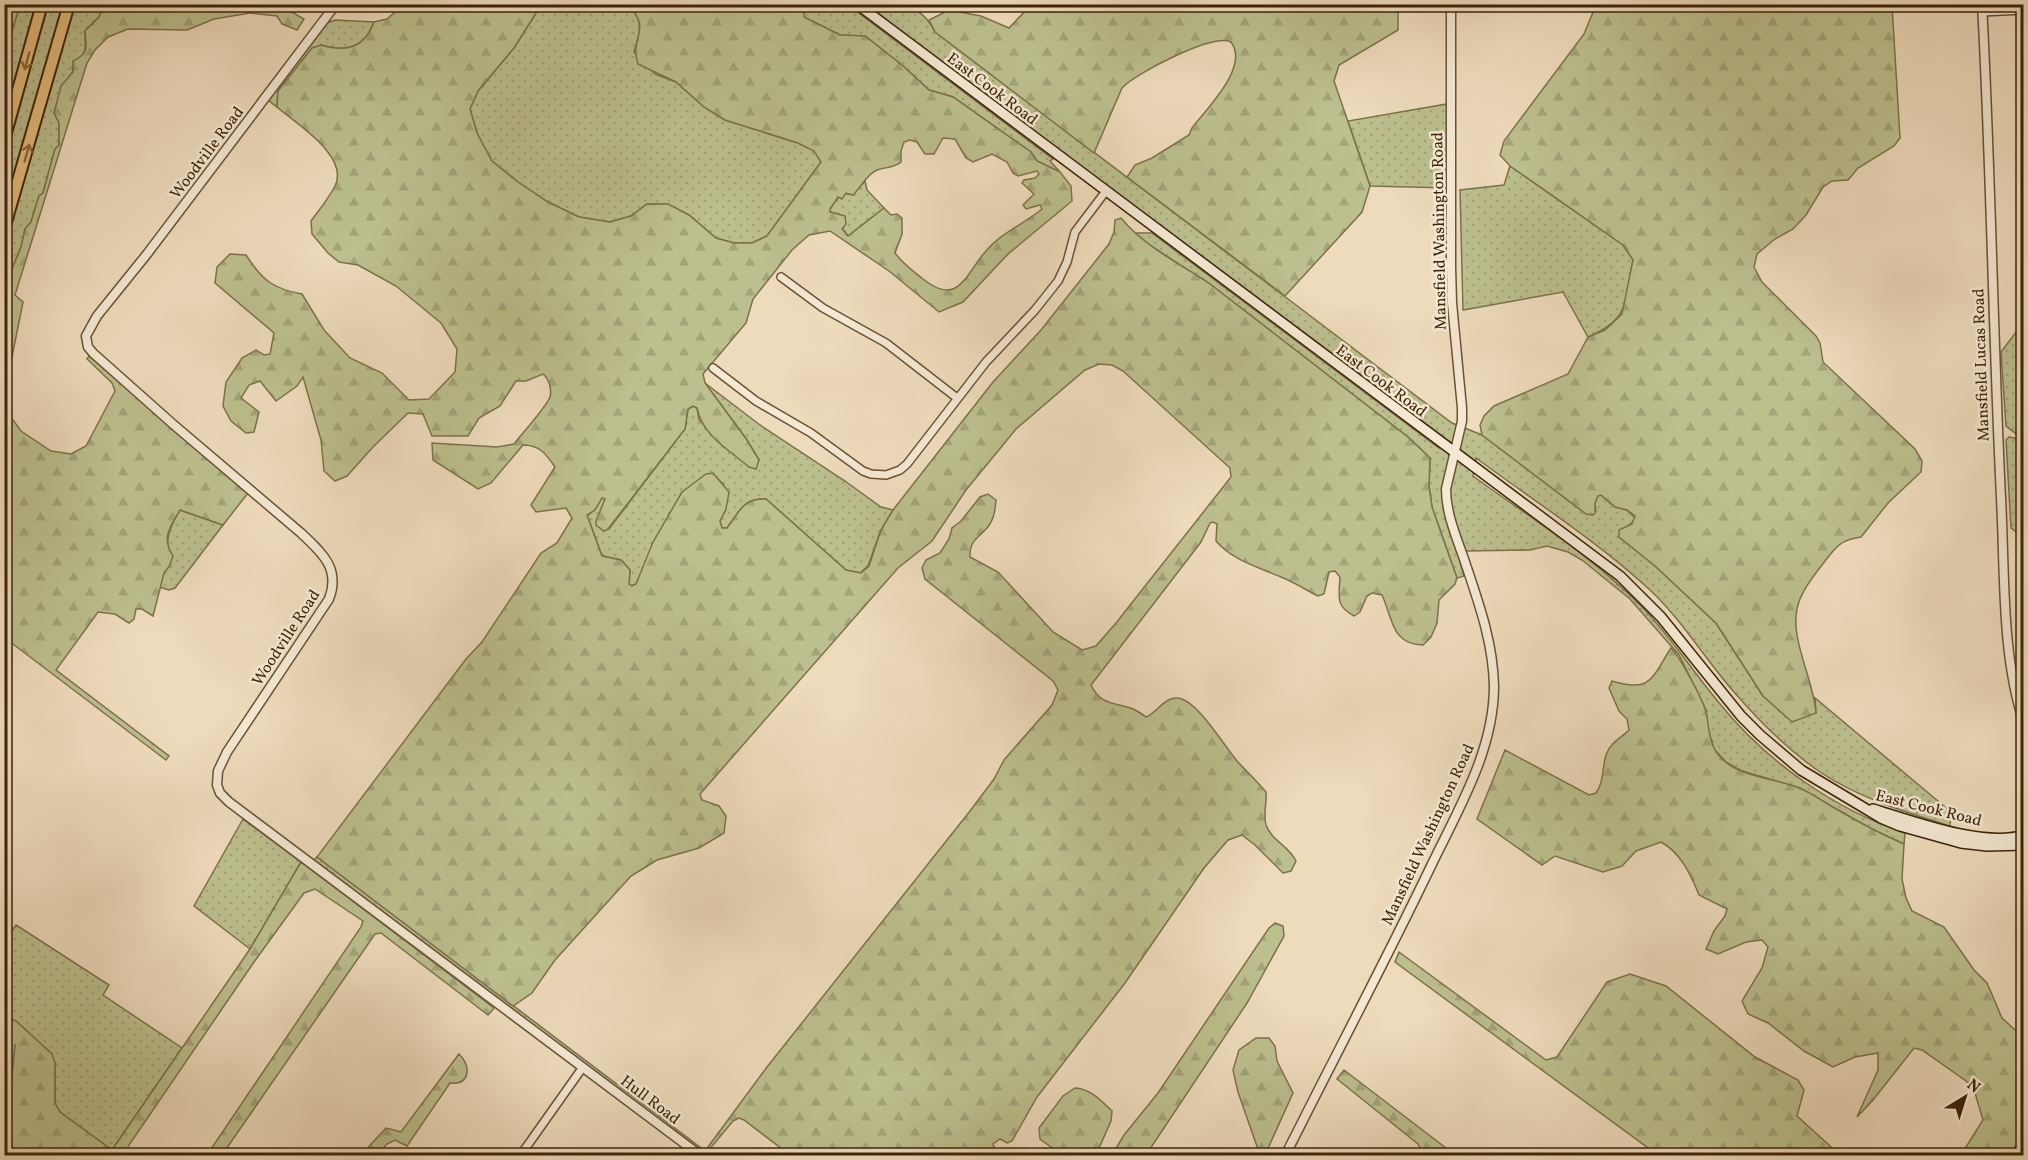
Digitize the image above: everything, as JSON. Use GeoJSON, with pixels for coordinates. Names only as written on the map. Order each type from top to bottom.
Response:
{"type":"FeatureCollection","features":[{"type":"Feature","properties":{"kind":"highway"},"geometry":{"type":"LineString","coordinates":[[4,229],[69,4]]}},
{"type":"Feature","properties":{"kind":"highway"},"geometry":{"type":"LineString","coordinates":[[4,140],[42,5]]}},
{"type":"Feature","properties":{"kind":"main road","name":"East Cook Road"},"geometry":{"type":"LineString","coordinates":[[857,4],[1635,589],[1661,617],[1726,699],[1760,735],[1801,770],[1899,826],[1939,838],[1987,846],[2024,845]]}},
{"type":"Feature","properties":{"kind":"main road","name":"East Cook Road"},"geometry":{"type":"LineString","coordinates":[[1862,806],[1947,830],[1989,838],[2024,835]]}},
{"type":"Feature","properties":{"kind":"street","name":"Woodville Road"},"geometry":{"type":"LineString","coordinates":[[336,4],[147,254],[97,316],[88,331],[86,342],[93,353],[124,381],[301,533],[333,571],[334,579],[329,599],[227,752],[216,778],[220,793],[243,813],[583,1067]]}},
{"type":"Feature","properties":{"kind":"street","name":"Mansfield Washington Road"},"geometry":{"type":"LineString","coordinates":[[1285,1155],[1409,912],[1470,784],[1488,733],[1494,690],[1491,646],[1446,500],[1446,489],[1462,421],[1451,267],[1451,4]]}},
{"type":"Feature","properties":{"kind":"street"},"geometry":{"type":"LineString","coordinates":[[1982,8],[2024,10]]}},
{"type":"Feature","properties":{"kind":"street","name":"Mansfield Lucas Road"},"geometry":{"type":"LineString","coordinates":[[1982,8],[1993,339],[2007,626],[2013,680],[2024,723]]}},
{"type":"Feature","properties":{"kind":"street"},"geometry":{"type":"LineString","coordinates":[[713,368],[756,401],[811,433],[854,466],[879,475],[893,473],[907,464],[986,362],[1035,310],[1058,280],[1067,262],[1075,232],[1106,191]]}},
{"type":"Feature","properties":{"kind":"street"},"geometry":{"type":"LineString","coordinates":[[782,277],[823,308],[886,343],[957,398]]}},
{"type":"Feature","properties":{"kind":"street"},"geometry":{"type":"LineString","coordinates":[[520,1155],[583,1067]]}},
{"type":"Feature","properties":{"kind":"street","name":"Hull Road"},"geometry":{"type":"LineString","coordinates":[[583,1067],[701,1155]]}},
{"type":"Feature","properties":{"kind":"green space"},"geometry":{"type":"Polygon","coordinates":[[[5,4],[20,5],[11,34],[5,43],[5,4]]]}},
{"type":"Feature","properties":{"kind":"green space"},"geometry":{"type":"Polygon","coordinates":[[[20,5],[104,5],[99,17],[85,31],[84,51],[72,67],[73,72],[66,81],[54,113],[59,123],[59,146],[55,149],[43,193],[39,196],[31,222],[25,229],[21,247],[10,274],[10,300],[5,319],[5,43],[11,34],[20,5]]]}},
{"type":"Feature","properties":{"kind":"green space"},"geometry":{"type":"Polygon","coordinates":[[[104,5],[280,5],[304,19],[297,30],[282,24],[277,16],[250,13],[214,19],[187,30],[128,29],[108,37],[95,50],[87,63],[15,295],[23,302],[5,380],[5,319],[10,300],[10,274],[21,247],[25,229],[31,222],[39,196],[43,193],[55,149],[59,145],[59,123],[54,113],[61,86],[73,72],[73,61],[85,52],[85,31],[99,17],[104,5]]]}},
{"type":"Feature","properties":{"kind":"green space"},"geometry":{"type":"Polygon","coordinates":[[[403,5],[541,5],[514,48],[478,91],[470,109],[477,133],[492,161],[548,202],[579,217],[610,222],[631,216],[647,204],[668,204],[689,215],[716,238],[734,243],[752,243],[767,236],[821,162],[814,151],[798,143],[725,120],[704,107],[676,82],[638,64],[636,47],[639,21],[628,5],[804,5],[804,17],[840,35],[865,36],[929,90],[953,97],[1031,152],[1037,161],[1060,172],[1071,186],[1072,201],[1008,254],[963,302],[939,312],[889,271],[830,231],[809,235],[792,250],[753,299],[746,323],[703,374],[705,383],[759,460],[756,469],[749,467],[710,434],[697,408],[693,406],[688,409],[685,429],[608,529],[604,531],[596,525],[605,499],[602,498],[595,510],[587,515],[602,556],[621,560],[630,570],[629,584],[632,586],[636,584],[653,542],[682,492],[706,474],[713,473],[729,492],[726,509],[720,521],[722,528],[727,528],[747,503],[766,499],[846,570],[861,573],[869,566],[881,530],[893,510],[993,382],[1041,330],[1109,244],[1114,232],[1115,220],[1121,218],[1141,238],[1210,284],[1408,437],[1430,458],[1429,486],[1432,507],[1457,578],[1455,584],[1439,600],[1437,623],[1431,637],[1423,645],[1413,644],[1399,635],[1391,621],[1382,595],[1372,593],[1367,596],[1360,612],[1354,616],[1344,608],[1339,600],[1340,577],[1335,571],[1329,572],[1324,594],[1318,596],[1222,548],[1216,541],[1217,524],[1213,522],[1210,523],[1201,542],[1091,685],[1099,697],[1104,700],[1133,709],[1146,717],[1172,698],[1185,700],[1193,706],[1210,724],[1237,761],[1266,792],[1266,825],[1296,861],[1291,871],[1283,873],[1242,835],[1228,840],[1204,868],[1125,983],[1037,1097],[1012,1141],[1007,1143],[1000,1139],[993,1144],[997,1155],[837,1156],[834,1153],[790,1155],[739,1118],[733,1121],[708,1151],[705,1151],[767,1067],[970,811],[994,779],[1004,760],[1052,705],[1058,690],[1053,681],[925,579],[922,568],[926,560],[940,553],[949,539],[952,528],[961,521],[980,497],[988,494],[996,500],[994,515],[989,525],[972,544],[970,557],[998,572],[1053,632],[1082,650],[1096,646],[1231,477],[1230,468],[1123,371],[1112,365],[1099,364],[1085,370],[1016,429],[966,490],[932,541],[898,568],[700,794],[702,800],[719,806],[726,816],[724,833],[699,848],[657,860],[631,876],[555,960],[532,993],[513,1006],[317,857],[466,659],[482,642],[541,553],[557,543],[572,518],[566,508],[536,512],[531,505],[555,467],[545,454],[534,447],[523,445],[491,483],[478,489],[433,460],[432,443],[497,447],[514,444],[548,401],[551,394],[548,381],[543,374],[526,381],[516,381],[500,406],[479,418],[468,436],[432,436],[423,414],[408,413],[347,476],[335,481],[324,471],[321,440],[303,377],[297,386],[276,401],[260,381],[249,385],[241,398],[259,412],[254,432],[246,433],[231,421],[223,406],[226,382],[242,358],[256,350],[264,355],[270,354],[274,333],[215,283],[217,267],[230,254],[246,255],[257,271],[269,282],[302,294],[324,330],[350,358],[382,373],[409,400],[429,399],[455,372],[457,349],[441,323],[396,286],[358,265],[339,262],[312,234],[311,221],[335,186],[338,175],[335,163],[318,141],[277,107],[278,91],[312,48],[321,45],[338,48],[353,46],[365,38],[374,22],[387,19],[403,5]],[[943,138],[934,154],[925,154],[917,142],[910,140],[904,142],[901,162],[873,172],[853,195],[846,193],[842,199],[838,197],[830,209],[830,212],[845,216],[846,224],[842,229],[848,236],[884,208],[891,215],[897,214],[902,218],[902,234],[895,253],[923,279],[945,290],[953,289],[960,284],[992,245],[1042,209],[1040,205],[1026,209],[1023,205],[1034,194],[1022,183],[1024,180],[1035,178],[1039,174],[1037,171],[1018,176],[1013,173],[1007,162],[992,154],[973,162],[966,158],[955,139],[943,138]]]}},
{"type":"Feature","properties":{"kind":"green space"},"geometry":{"type":"Polygon","coordinates":[[[541,5],[628,5],[637,17],[640,27],[634,52],[655,74],[676,82],[704,107],[725,120],[798,143],[815,151],[821,162],[767,236],[752,243],[734,243],[716,238],[689,215],[667,204],[647,204],[631,216],[610,222],[579,217],[548,202],[492,161],[477,133],[470,109],[478,91],[514,48],[541,5]]]}},
{"type":"Feature","properties":{"kind":"green space"},"geometry":{"type":"Polygon","coordinates":[[[804,5],[848,5],[1053,159],[1050,161],[1060,172],[1037,161],[1031,152],[953,97],[929,90],[865,36],[840,35],[804,17],[804,5]]]}},
{"type":"Feature","properties":{"kind":"green space"},"geometry":{"type":"Polygon","coordinates":[[[865,5],[906,6],[922,14],[935,32],[1452,423],[1482,435],[1586,514],[1596,511],[1595,503],[1601,495],[1615,507],[1627,510],[1635,518],[1619,537],[1655,566],[1716,623],[1763,696],[1816,713],[1815,698],[1951,812],[1950,826],[1866,797],[1835,781],[1808,763],[1774,735],[1744,703],[1673,614],[1650,590],[1587,538],[1476,458],[1473,476],[1559,537],[1621,587],[1651,617],[1720,704],[1780,764],[1853,811],[1905,833],[1904,844],[1871,829],[1800,788],[1742,771],[1726,762],[1714,749],[1708,729],[1706,710],[1679,655],[1630,599],[1582,560],[1568,552],[1547,546],[1530,550],[1466,551],[1458,554],[1464,576],[1457,578],[1432,507],[1429,486],[1430,458],[1408,437],[1210,284],[1133,233],[1152,233],[1439,448],[1431,428],[865,5]]]}},
{"type":"Feature","properties":{"kind":"green space"},"geometry":{"type":"Polygon","coordinates":[[[1031,5],[1398,5],[1398,30],[1339,65],[1334,81],[1370,186],[1362,212],[1285,296],[1127,177],[1135,165],[1152,158],[1189,135],[1231,75],[1235,63],[1235,52],[1231,42],[1208,43],[1192,49],[1158,64],[1130,81],[1122,88],[1094,153],[935,32],[929,20],[949,10],[981,16],[1009,28],[1031,5]]]}},
{"type":"Feature","properties":{"kind":"green space"},"geometry":{"type":"Polygon","coordinates":[[[1596,5],[1892,5],[1900,138],[1894,146],[1858,168],[1848,180],[1832,181],[1823,187],[1806,215],[1793,229],[1775,239],[1757,254],[1754,267],[1762,282],[1816,336],[1820,343],[1823,362],[1915,449],[1922,461],[1921,472],[1888,503],[1861,537],[1847,540],[1834,549],[1804,591],[1797,609],[1797,633],[1816,713],[1792,722],[1763,696],[1716,623],[1655,566],[1619,537],[1619,530],[1632,524],[1635,516],[1627,510],[1615,507],[1601,495],[1595,503],[1595,513],[1586,514],[1482,435],[1480,425],[1484,416],[1494,406],[1568,374],[1588,337],[1605,330],[1622,314],[1633,260],[1623,245],[1510,166],[1500,155],[1504,141],[1584,34],[1596,5]]]}},
{"type":"Feature","properties":{"kind":"green space"},"geometry":{"type":"Polygon","coordinates":[[[335,20],[374,22],[365,38],[353,46],[338,48],[321,45],[278,91],[277,107],[268,100],[327,23],[335,20]]]}},
{"type":"Feature","properties":{"kind":"green space"},"geometry":{"type":"Polygon","coordinates":[[[1447,104],[1447,188],[1370,186],[1348,121],[1447,104]]]}},
{"type":"Feature","properties":{"kind":"green space"},"geometry":{"type":"Polygon","coordinates":[[[1510,166],[1623,245],[1633,260],[1624,307],[1612,323],[1602,330],[1588,337],[1563,292],[1463,310],[1460,190],[1504,185],[1510,166]]]}},
{"type":"Feature","properties":{"kind":"green space"},"geometry":{"type":"Polygon","coordinates":[[[865,181],[867,190],[884,208],[848,236],[842,228],[845,216],[830,212],[830,209],[839,197],[845,194],[853,195],[865,181]]]}},
{"type":"Feature","properties":{"kind":"green space"},"geometry":{"type":"Polygon","coordinates":[[[2023,323],[2023,439],[2006,426],[2001,352],[2023,323]]]}},
{"type":"Feature","properties":{"kind":"green space"},"geometry":{"type":"Polygon","coordinates":[[[89,356],[248,493],[223,525],[180,510],[168,533],[169,550],[173,556],[164,573],[153,616],[142,609],[136,609],[134,619],[129,623],[115,614],[98,612],[56,670],[169,756],[166,760],[5,638],[5,409],[21,431],[51,451],[71,454],[86,446],[115,391],[112,383],[87,359],[89,356]]]}},
{"type":"Feature","properties":{"kind":"green space"},"geometry":{"type":"Polygon","coordinates":[[[705,383],[760,425],[881,507],[893,510],[880,532],[868,566],[860,573],[846,570],[766,499],[747,503],[727,528],[722,528],[720,521],[726,509],[724,485],[718,479],[682,492],[636,584],[632,586],[629,584],[630,570],[621,560],[602,556],[587,515],[602,498],[605,499],[601,511],[609,529],[685,429],[688,409],[693,406],[697,408],[699,420],[749,467],[759,460],[705,383]]]}},
{"type":"Feature","properties":{"kind":"green space"},"geometry":{"type":"Polygon","coordinates":[[[2009,437],[2023,445],[2023,537],[2011,528],[2006,440],[2009,437]]]}},
{"type":"Feature","properties":{"kind":"green space"},"geometry":{"type":"Polygon","coordinates":[[[180,510],[223,525],[175,588],[169,590],[159,587],[170,565],[168,536],[180,510]]]}},
{"type":"Feature","properties":{"kind":"green space"},"geometry":{"type":"Polygon","coordinates":[[[1671,648],[1701,698],[1712,744],[1721,758],[1740,771],[1804,790],[1862,824],[1904,844],[1902,879],[1906,898],[1912,911],[1944,927],[1974,970],[1987,983],[2002,1018],[2023,1037],[2023,1136],[2009,1155],[1961,1155],[1983,1120],[1973,1086],[1922,1050],[1914,1048],[1857,1117],[1878,1070],[1878,1053],[1855,1057],[1833,1067],[1804,1051],[1768,1023],[1748,1014],[1742,1001],[1762,968],[1768,947],[1762,940],[1746,942],[1718,954],[1706,949],[1727,909],[1699,895],[1680,858],[1661,842],[1636,851],[1622,866],[1603,872],[1555,856],[1542,865],[1477,819],[1505,750],[1589,795],[1596,793],[1608,751],[1629,730],[1627,719],[1619,711],[1609,688],[1612,681],[1635,685],[1649,681],[1671,648]]]}},
{"type":"Feature","properties":{"kind":"green space"},"geometry":{"type":"Polygon","coordinates":[[[243,819],[301,862],[250,949],[194,906],[243,819]]]}},
{"type":"Feature","properties":{"kind":"green space"},"geometry":{"type":"Polygon","coordinates":[[[317,857],[705,1151],[703,1154],[314,860],[317,857]]]}},
{"type":"Feature","properties":{"kind":"green space"},"geometry":{"type":"Polygon","coordinates":[[[301,862],[494,1008],[488,1015],[381,933],[375,934],[222,1155],[207,1155],[361,927],[363,921],[315,889],[304,893],[254,962],[129,1145],[125,1155],[5,1155],[5,1017],[16,1021],[52,1054],[55,1063],[55,1103],[60,1112],[112,1150],[250,949],[301,862]]]}},
{"type":"Feature","properties":{"kind":"green space"},"geometry":{"type":"Polygon","coordinates":[[[1275,923],[1283,926],[1284,936],[1247,1003],[1146,1155],[1112,1155],[1124,1135],[1158,1093],[1269,928],[1275,923]]]}},
{"type":"Feature","properties":{"kind":"green space"},"geometry":{"type":"Polygon","coordinates":[[[16,925],[109,985],[103,995],[182,1048],[112,1150],[60,1112],[55,1103],[55,1063],[5,1017],[5,941],[16,925]]]}},
{"type":"Feature","properties":{"kind":"green space"},"geometry":{"type":"Polygon","coordinates":[[[1399,952],[1546,1060],[1557,1057],[1607,982],[1630,974],[1666,986],[1755,1057],[1798,1080],[1804,1090],[1797,1116],[1840,1155],[1642,1155],[1648,1148],[1395,962],[1399,952]]]}},
{"type":"Feature","properties":{"kind":"green space"},"geometry":{"type":"Polygon","coordinates":[[[1256,1038],[1269,1038],[1275,1046],[1277,1061],[1293,1093],[1265,1155],[1260,1155],[1238,1092],[1233,1070],[1239,1050],[1256,1038]]]}},
{"type":"Feature","properties":{"kind":"green space"},"geometry":{"type":"Polygon","coordinates":[[[459,1054],[466,1064],[465,1078],[457,1083],[450,1083],[407,1146],[395,1140],[387,1144],[377,1155],[361,1155],[386,1128],[401,1132],[459,1054]]]}},
{"type":"Feature","properties":{"kind":"green space"},"geometry":{"type":"Polygon","coordinates":[[[1344,1070],[1455,1155],[1423,1155],[1418,1144],[1337,1079],[1344,1070]]]}},
{"type":"Feature","properties":{"kind":"green space"},"geometry":{"type":"Polygon","coordinates":[[[1075,1088],[1091,1093],[1112,1111],[1111,1121],[1096,1155],[1062,1155],[1040,1139],[1039,1128],[1063,1096],[1075,1088]]]}},
{"type":"Feature","properties":{"kind":"waterway"},"geometry":{"type":"LineString","coordinates":[[14,1156],[7,1124],[15,1045]]}}]}
